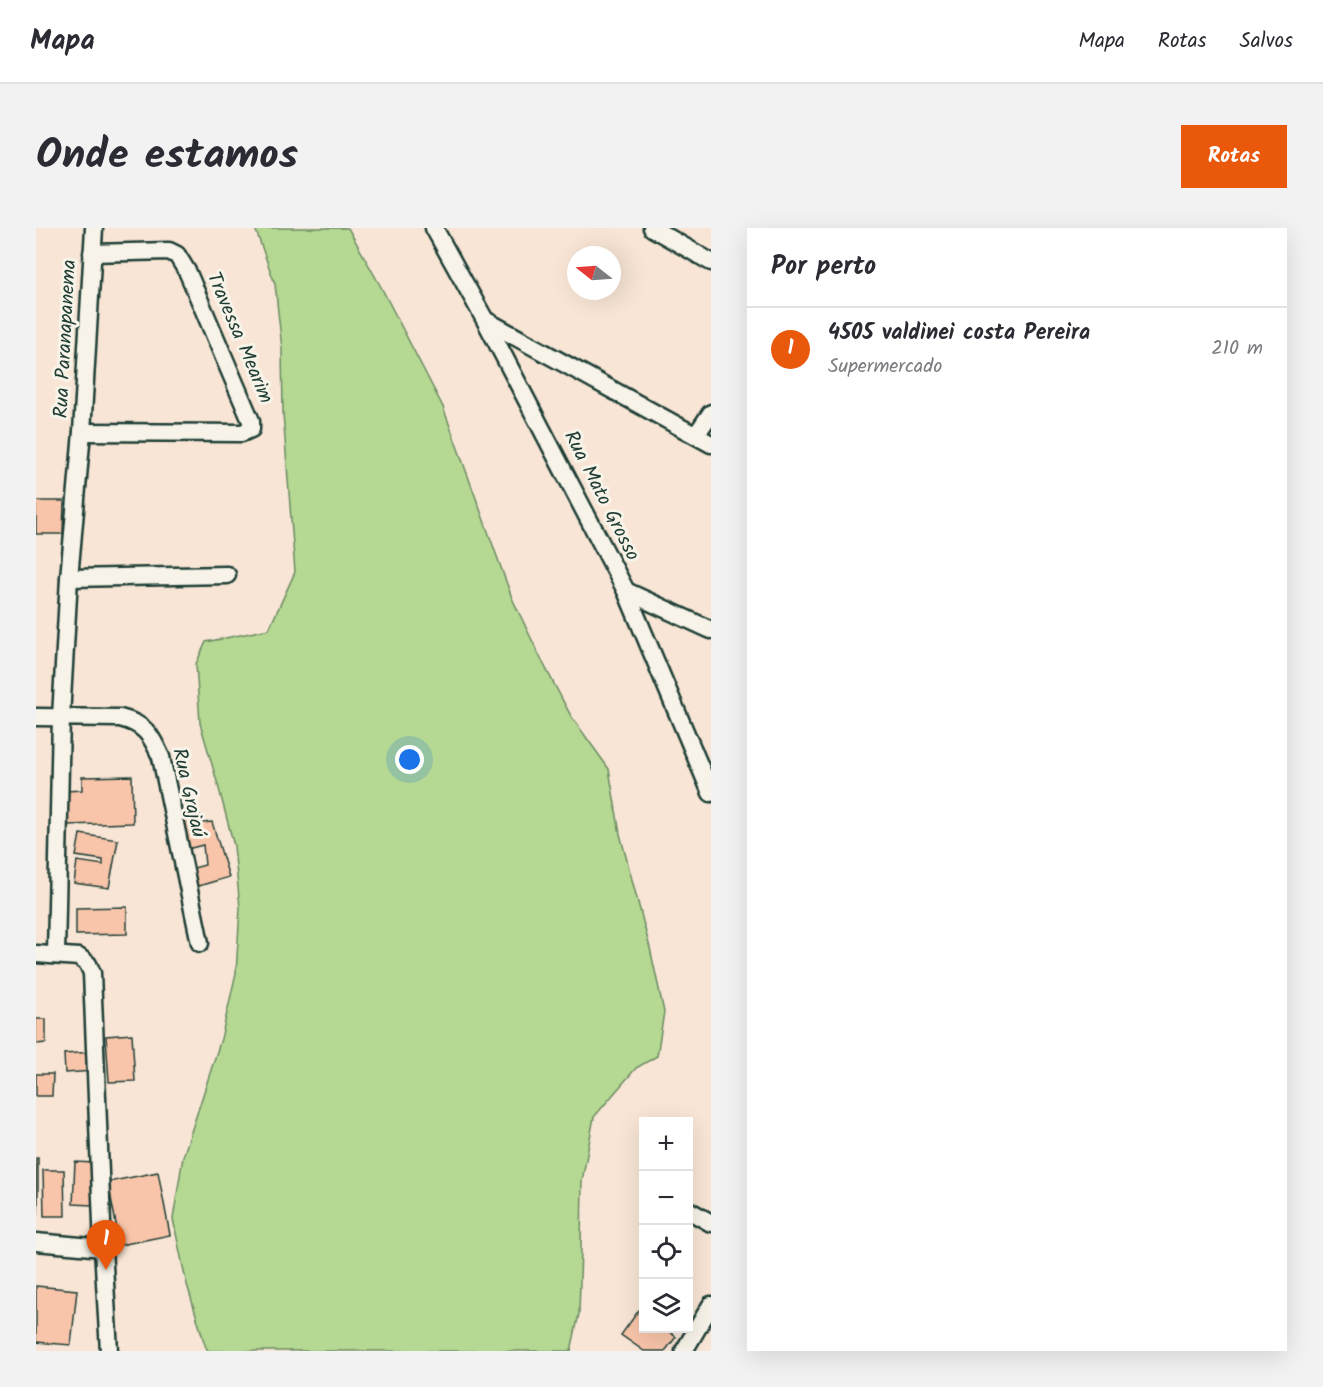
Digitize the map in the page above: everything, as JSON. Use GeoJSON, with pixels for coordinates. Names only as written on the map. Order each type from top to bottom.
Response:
{"type":"FeatureCollection","features":[{"type":"Feature","properties":{"kind":"street","name":"Rua Paranapanema"},"geometry":{"type":"LineString","coordinates":[[56,955],[61,717],[94,228]]}},
{"type":"Feature","properties":{"kind":"street","name":"Rua Mato Grosso"},"geometry":{"type":"LineString","coordinates":[[434,228],[485,320],[626,591],[711,793]]}},
{"type":"Feature","properties":{"kind":"street"},"geometry":{"type":"LineString","coordinates":[[652,228],[711,262]]}},
{"type":"Feature","properties":{"kind":"street","name":"Travessa Mearim"},"geometry":{"type":"LineString","coordinates":[[82,432],[242,433],[251,429],[247,411],[188,273],[177,255],[169,251],[158,250],[92,253]]}},
{"type":"Feature","properties":{"kind":"street"},"geometry":{"type":"LineString","coordinates":[[485,320],[711,444]]}},
{"type":"Feature","properties":{"kind":"street"},"geometry":{"type":"LineString","coordinates":[[696,435],[711,413]]}},
{"type":"Feature","properties":{"kind":"street"},"geometry":{"type":"LineString","coordinates":[[69,578],[227,575]]}},
{"type":"Feature","properties":{"kind":"street"},"geometry":{"type":"LineString","coordinates":[[626,591],[711,630]]}},
{"type":"Feature","properties":{"kind":"street","name":"Rua Grajaú"},"geometry":{"type":"LineString","coordinates":[[36,717],[120,718],[139,724],[147,731],[161,757],[200,943]]}},
{"type":"Feature","properties":{"kind":"street"},"geometry":{"type":"LineString","coordinates":[[36,954],[80,957],[88,964],[92,973],[109,1351]]}},
{"type":"Feature","properties":{"kind":"street"},"geometry":{"type":"LineString","coordinates":[[693,1213],[711,1223]]}},
{"type":"Feature","properties":{"kind":"street"},"geometry":{"type":"LineString","coordinates":[[36,1242],[103,1248]]}},
{"type":"Feature","properties":{"kind":"street"},"geometry":{"type":"LineString","coordinates":[[684,1351],[711,1305]]}},
{"type":"Feature","properties":{"kind":"green space"},"geometry":{"type":"Polygon","coordinates":[[[255,228],[348,228],[443,407],[512,598],[541,659],[571,716],[609,769],[620,834],[664,1012],[657,1056],[636,1068],[594,1117],[582,1181],[579,1314],[571,1351],[208,1351],[186,1281],[173,1219],[183,1157],[221,1039],[236,973],[240,908],[234,846],[200,723],[196,664],[206,642],[269,629],[295,572],[283,413],[282,349],[275,284],[255,228]]]}},
{"type":"Feature","properties":{"kind":"building"},"geometry":{"type":"Polygon","coordinates":[[[36,501],[64,501],[63,534],[36,534],[36,501]]]}},
{"type":"Feature","properties":{"kind":"building"},"geometry":{"type":"Polygon","coordinates":[[[132,776],[133,823],[67,825],[66,791],[82,790],[82,777],[132,776]]]}},
{"type":"Feature","properties":{"kind":"building"},"geometry":{"type":"Polygon","coordinates":[[[199,813],[203,823],[212,822],[229,877],[195,887],[190,869],[205,865],[203,845],[187,849],[179,820],[199,813]]]}},
{"type":"Feature","properties":{"kind":"building"},"geometry":{"type":"Polygon","coordinates":[[[80,834],[118,840],[109,888],[74,883],[77,861],[103,865],[103,860],[76,856],[80,834]]]}},
{"type":"Feature","properties":{"kind":"building"},"geometry":{"type":"Polygon","coordinates":[[[127,907],[127,934],[76,935],[76,908],[127,907]]]}},
{"type":"Feature","properties":{"kind":"building"},"geometry":{"type":"Polygon","coordinates":[[[36,1019],[46,1019],[46,1043],[36,1044],[36,1019]]]}},
{"type":"Feature","properties":{"kind":"building"},"geometry":{"type":"Polygon","coordinates":[[[132,1034],[135,1081],[109,1082],[106,1036],[132,1034]]]}},
{"type":"Feature","properties":{"kind":"building"},"geometry":{"type":"Polygon","coordinates":[[[93,1052],[94,1071],[65,1073],[64,1054],[93,1052]]]}},
{"type":"Feature","properties":{"kind":"building"},"geometry":{"type":"Polygon","coordinates":[[[36,1074],[53,1074],[52,1096],[36,1096],[36,1074]]]}},
{"type":"Feature","properties":{"kind":"building"},"geometry":{"type":"Polygon","coordinates":[[[36,1158],[38,1158],[38,1213],[36,1213],[36,1158]]]}},
{"type":"Feature","properties":{"kind":"building"},"geometry":{"type":"Polygon","coordinates":[[[75,1162],[94,1163],[92,1205],[73,1204],[75,1162]]]}},
{"type":"Feature","properties":{"kind":"building"},"geometry":{"type":"Polygon","coordinates":[[[43,1170],[64,1170],[65,1216],[44,1216],[43,1170]]]}},
{"type":"Feature","properties":{"kind":"building"},"geometry":{"type":"Polygon","coordinates":[[[158,1172],[170,1235],[120,1245],[108,1182],[158,1172]]]}},
{"type":"Feature","properties":{"kind":"building"},"geometry":{"type":"Polygon","coordinates":[[[36,1286],[77,1290],[71,1345],[36,1342],[36,1286]]]}},
{"type":"Feature","properties":{"kind":"building"},"geometry":{"type":"Polygon","coordinates":[[[639,1310],[639,1333],[671,1333],[676,1337],[665,1351],[644,1351],[621,1335],[639,1310]]]}},
{"type":"Feature","properties":{"kind":"place","name":"4505 valdinei costa Pereira"},"geometry":{"type":"Point","coordinates":[106,1270]}}]}
